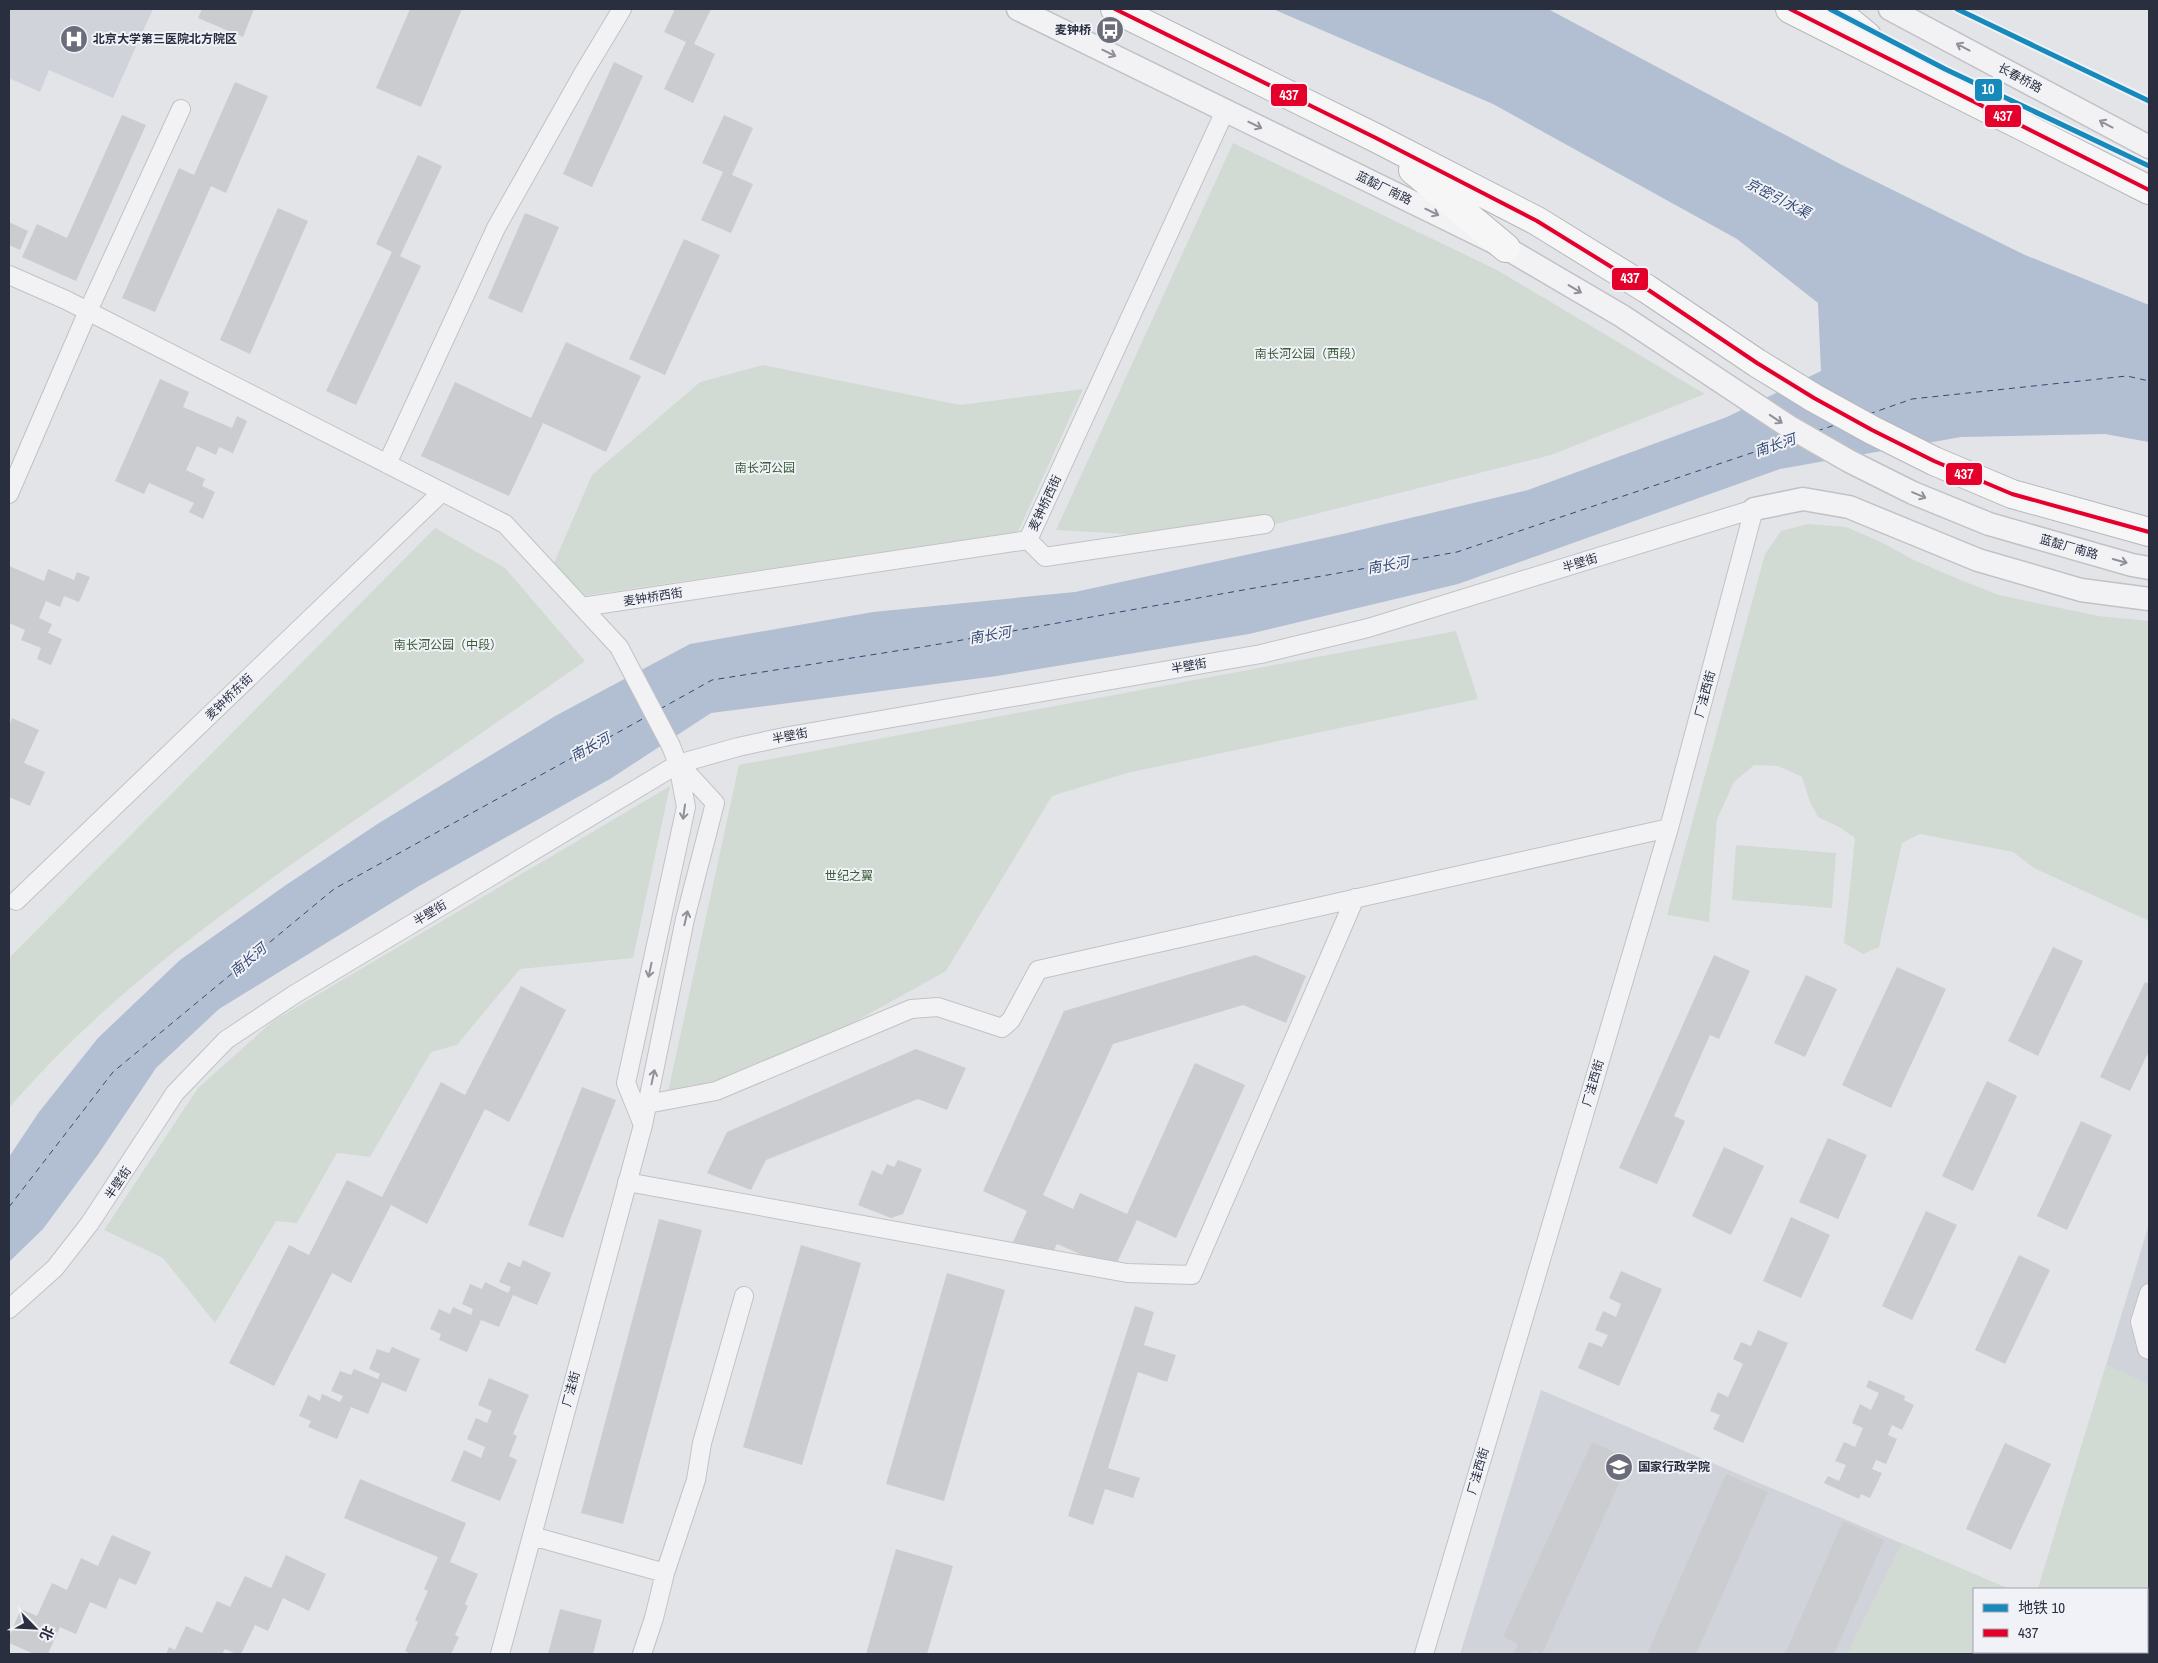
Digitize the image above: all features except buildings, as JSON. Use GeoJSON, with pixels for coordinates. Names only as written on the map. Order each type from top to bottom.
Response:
{"type":"FeatureCollection","features":[{"type":"Feature","properties":{"kind":"highway"},"geometry":{"type":"LineString","coordinates":[[1115,9],[1376,138],[1537,221],[1647,289],[1757,363],[1814,398],[1872,430],[1934,461],[2012,494],[2149,532]]}},
{"type":"Feature","properties":{"kind":"highway"},"geometry":{"type":"LineString","coordinates":[[1790,9],[2146,186]]}},
{"type":"Feature","properties":{"kind":"highway"},"geometry":{"type":"LineString","coordinates":[[1834,9],[1907,68]]}},
{"type":"Feature","properties":{"kind":"highway"},"geometry":{"type":"LineString","coordinates":[[1376,138],[1506,248]]}},
{"type":"Feature","properties":{"kind":"street"},"geometry":{"type":"LineString","coordinates":[[387,464],[496,228],[584,72],[622,9]]}},
{"type":"Feature","properties":{"kind":"street","name":"蓝靛厂南路"},"geometry":{"type":"LineString","coordinates":[[1018,9],[1506,248],[1622,316],[1788,426],[1849,461],[1913,493],[1989,524],[2132,565],[2149,568]]}},
{"type":"Feature","properties":{"kind":"street","name":"长春桥路"},"geometry":{"type":"LineString","coordinates":[[1890,9],[2149,147]]}},
{"type":"Feature","properties":{"kind":"street"},"geometry":{"type":"LineString","coordinates":[[9,494],[88,311],[181,109]]}},
{"type":"Feature","properties":{"kind":"street","name":"麦钟桥西街"},"geometry":{"type":"LineString","coordinates":[[582,607],[1028,540],[1225,110]]}},
{"type":"Feature","properties":{"kind":"street"},"geometry":{"type":"LineString","coordinates":[[9,275],[88,311],[505,524],[620,647],[671,746],[678,764],[686,807],[626,1083],[643,1124]]}},
{"type":"Feature","properties":{"kind":"street","name":"麦钟桥东街"},"geometry":{"type":"LineString","coordinates":[[16,901],[442,492]]}},
{"type":"Feature","properties":{"kind":"street"},"geometry":{"type":"LineString","coordinates":[[1754,509],[1803,500],[1849,506],[1978,560],[2082,590],[2149,599]]}},
{"type":"Feature","properties":{"kind":"street","name":"半壁街"},"geometry":{"type":"LineString","coordinates":[[9,1309],[55,1268],[90,1223],[175,1093],[226,1040],[295,994],[678,764],[738,747],[789,736],[1261,654],[1368,628],[1754,509]]}},
{"type":"Feature","properties":{"kind":"street","name":"厂洼西街"},"geometry":{"type":"LineString","coordinates":[[1424,1654],[1669,828],[1754,509]]}},
{"type":"Feature","properties":{"kind":"street"},"geometry":{"type":"LineString","coordinates":[[1028,540],[1045,557],[1265,524]]}},
{"type":"Feature","properties":{"kind":"street","name":"厂洼街"},"geometry":{"type":"LineString","coordinates":[[500,1654],[643,1124],[685,919],[715,804],[678,764]]}},
{"type":"Feature","properties":{"kind":"street"},"geometry":{"type":"LineString","coordinates":[[647,1104],[716,1091],[910,1010],[938,1007],[1002,1028],[1011,1020],[1038,970],[1669,828]]}},
{"type":"Feature","properties":{"kind":"street"},"geometry":{"type":"LineString","coordinates":[[627,1182],[1127,1272],[1192,1275],[1355,898]]}},
{"type":"Feature","properties":{"kind":"street"},"geometry":{"type":"LineString","coordinates":[[2149,1292],[2140,1322],[2147,1349],[2149,1350]]}},
{"type":"Feature","properties":{"kind":"street"},"geometry":{"type":"LineString","coordinates":[[642,1654],[654,1618],[665,1573],[696,1480],[702,1443],[744,1296]]}},
{"type":"Feature","properties":{"kind":"street"},"geometry":{"type":"LineString","coordinates":[[532,1536],[665,1573]]}},
{"type":"Feature","properties":{"kind":"shaded area","name":"北京大学第三医院北方院区"},"geometry":{"type":"Polygon","coordinates":[[[9,9],[153,9],[113,98],[49,70],[40,92],[9,78],[9,9]]]}},
{"type":"Feature","properties":{"kind":"shaded area","name":"国家行政学院"},"geometry":{"type":"Polygon","coordinates":[[[2149,1224],[2149,1654],[1460,1654],[1541,1390],[2007,1588],[1973,1588],[1973,1653],[2148,1653],[2148,1588],[2038,1588],[2149,1224]]]}},
{"type":"Feature","properties":{"kind":"green space","name":"南长河公园（西段）"},"geometry":{"type":"Polygon","coordinates":[[[1233,143],[1497,270],[1705,394],[1551,455],[1215,539],[1056,530],[1233,143]]]}},
{"type":"Feature","properties":{"kind":"green space","name":"南长河公园"},"geometry":{"type":"Polygon","coordinates":[[[763,365],[960,405],[1083,389],[1018,532],[583,596],[554,563],[592,475],[700,382],[763,365]]]}},
{"type":"Feature","properties":{"kind":"green space"},"geometry":{"type":"Polygon","coordinates":[[[1808,524],[1846,527],[1879,541],[1914,560],[1999,595],[2098,616],[2149,621],[2149,921],[2034,868],[2013,852],[1920,834],[1902,843],[1879,947],[1863,954],[1844,943],[1855,838],[1839,827],[1818,817],[1810,802],[1802,777],[1778,766],[1754,765],[1734,782],[1717,819],[1709,922],[1667,915],[1765,554],[1781,531],[1808,524]]]}},
{"type":"Feature","properties":{"kind":"green space","name":"南长河公园（中段）"},"geometry":{"type":"Polygon","coordinates":[[[435,528],[505,568],[585,661],[300,858],[211,923],[126,992],[85,1029],[46,1067],[9,1108],[9,958],[435,528]]]}},
{"type":"Feature","properties":{"kind":"green space","name":"世纪之翼"},"geometry":{"type":"Polygon","coordinates":[[[1456,631],[1478,699],[1127,773],[1052,796],[946,971],[713,1101],[668,1092],[739,765],[1456,631]]]}},
{"type":"Feature","properties":{"kind":"green space"},"geometry":{"type":"Polygon","coordinates":[[[670,786],[633,958],[520,969],[457,1045],[431,1052],[370,1157],[337,1153],[297,1223],[276,1221],[215,1323],[163,1258],[104,1230],[198,1088],[273,1021],[670,786]]]}},
{"type":"Feature","properties":{"kind":"green space"},"geometry":{"type":"Polygon","coordinates":[[[1736,845],[1836,853],[1832,908],[1732,900],[1736,845]]]}},
{"type":"Feature","properties":{"kind":"green space"},"geometry":{"type":"Polygon","coordinates":[[[2106,1365],[2149,1384],[2149,1654],[1847,1654],[1902,1543],[2007,1588],[1973,1588],[1973,1653],[2148,1653],[2148,1588],[2038,1588],[2106,1365]]]}},
{"type":"Feature","properties":{"kind":"water"},"geometry":{"type":"Polygon","coordinates":[[[1273,9],[1548,9],[1840,164],[2025,255],[2149,305],[2149,442],[2105,434],[1961,437],[1780,469],[1458,584],[1249,634],[997,676],[711,713],[610,779],[419,886],[219,1009],[156,1068],[97,1156],[43,1229],[9,1262],[9,1157],[39,1112],[98,1038],[180,960],[286,885],[379,823],[557,715],[690,644],[873,612],[1075,592],[1343,534],[1528,490],[1727,417],[1821,371],[1818,303],[1737,239],[1493,104],[1273,9]]]}},
{"type":"Feature","properties":{"kind":"ferry route"},"geometry":{"type":"LineString","coordinates":[[1869,414],[1912,399],[2127,376],[2149,381]]}},
{"type":"Feature","properties":{"kind":"ferry route"},"geometry":{"type":"LineString","coordinates":[[1817,431],[1835,425]]}},
{"type":"Feature","properties":{"kind":"ferry route"},"geometry":{"type":"LineString","coordinates":[[660,709],[712,680],[934,645],[1457,552],[1790,440]]}},
{"type":"Feature","properties":{"kind":"ferry route"},"geometry":{"type":"LineString","coordinates":[[9,1207],[113,1072],[334,889],[646,717]]}},
{"type":"Feature","properties":{"kind":"metro line","name":"10"},"geometry":{"type":"LineString","coordinates":[[1830,9],[1945,69],[2149,166]]}},
{"type":"Feature","properties":{"kind":"metro line","name":"10"},"geometry":{"type":"LineString","coordinates":[[1957,9],[2149,101]]}},
{"type":"Feature","properties":{"kind":"transit line","name":"437"},"geometry":{"type":"LineString","coordinates":[[1115,9],[1376,138],[1537,221],[1647,289],[1757,363],[1814,398],[1872,430],[1934,461],[2012,494],[2149,532]]}},
{"type":"Feature","properties":{"kind":"transit line","name":"437"},"geometry":{"type":"LineString","coordinates":[[1790,9],[2149,190]]}},
{"type":"Feature","properties":{"kind":"place","name":"麦钟桥"},"geometry":{"type":"Point","coordinates":[1110,30]}},
{"type":"Feature","properties":{"kind":"place","name":"北京大学第三医院北方院区"},"geometry":{"type":"Point","coordinates":[74,39]}},
{"type":"Feature","properties":{"kind":"place","name":"国家行政学院"},"geometry":{"type":"Point","coordinates":[1619,1467]}},
{"type":"Feature","properties":{"kind":"water label","name":"京密引水渠"},"geometry":{"type":"Point","coordinates":[1778,198]}},
{"type":"Feature","properties":{"kind":"water label","name":"南长河"},"geometry":{"type":"Point","coordinates":[1775,445]}},
{"type":"Feature","properties":{"kind":"water label","name":"南长河"},"geometry":{"type":"Point","coordinates":[1388,565]}},
{"type":"Feature","properties":{"kind":"water label","name":"南长河"},"geometry":{"type":"Point","coordinates":[990,635]}},
{"type":"Feature","properties":{"kind":"water label","name":"南长河"},"geometry":{"type":"Point","coordinates":[590,747]}},
{"type":"Feature","properties":{"kind":"water label","name":"南长河"},"geometry":{"type":"Point","coordinates":[248,960]}}]}
